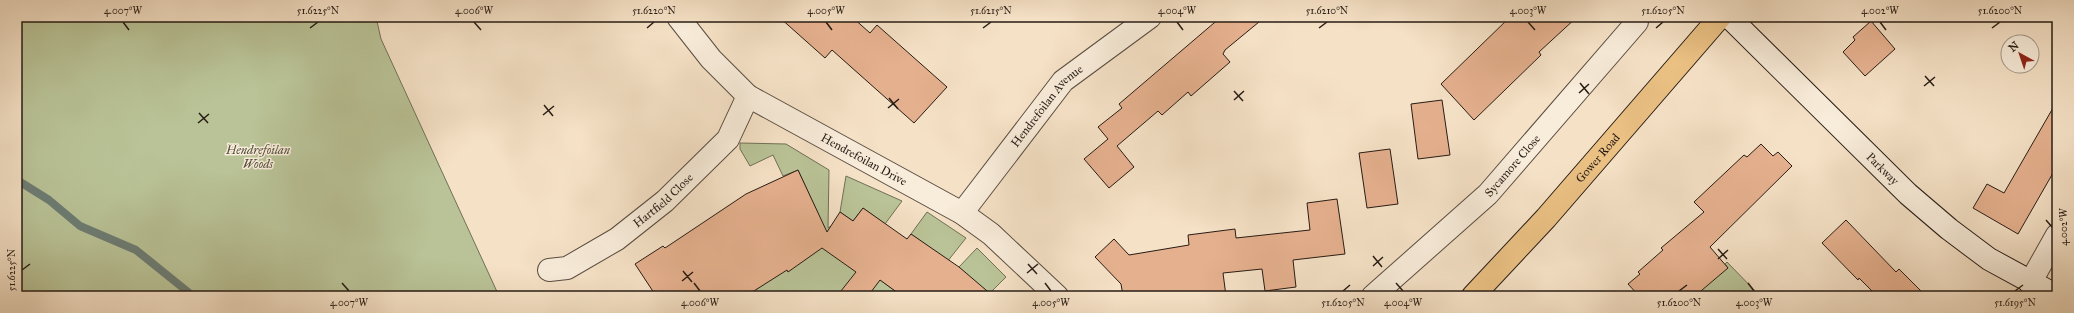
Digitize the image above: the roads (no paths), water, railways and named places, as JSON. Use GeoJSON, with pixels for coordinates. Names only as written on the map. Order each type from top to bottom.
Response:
{"type":"FeatureCollection","features":[{"type":"Feature","properties":{"kind":"main road","name":"Gower Road"},"geometry":{"type":"LineString","coordinates":[[1472,296],[1546,218],[1720,17]]}},
{"type":"Feature","properties":{"kind":"street","name":"Hendrefoilan Drive"},"geometry":{"type":"LineString","coordinates":[[678,17],[711,59],[748,96],[962,213],[991,234],[1057,296]]}},
{"type":"Feature","properties":{"kind":"street","name":"Hendrefoilan Avenue"},"geometry":{"type":"LineString","coordinates":[[962,213],[1063,81],[1150,17]]}},
{"type":"Feature","properties":{"kind":"street","name":"Parkway"},"geometry":{"type":"LineString","coordinates":[[1729,17],[1908,194],[1949,229],[1983,255],[2030,283],[2057,296]]}},
{"type":"Feature","properties":{"kind":"street","name":"Sycamore Close"},"geometry":{"type":"LineString","coordinates":[[1373,296],[1488,194],[1637,22]]}},
{"type":"Feature","properties":{"kind":"street","name":"Hartfield Close"},"geometry":{"type":"LineString","coordinates":[[549,270],[567,268],[617,239],[665,201],[728,139],[748,96]]}},
{"type":"Feature","properties":{"kind":"street"},"geometry":{"type":"LineString","coordinates":[[2030,283],[2057,235]]}},
{"type":"Feature","properties":{"kind":"waterway"},"geometry":{"type":"LineString","coordinates":[[17,180],[49,200],[80,226],[136,250],[193,296]]}},
{"type":"Feature","properties":{"kind":"park label","name":"Hendrefoilan Woods"},"geometry":{"type":"Point","coordinates":[258,157]}}]}
